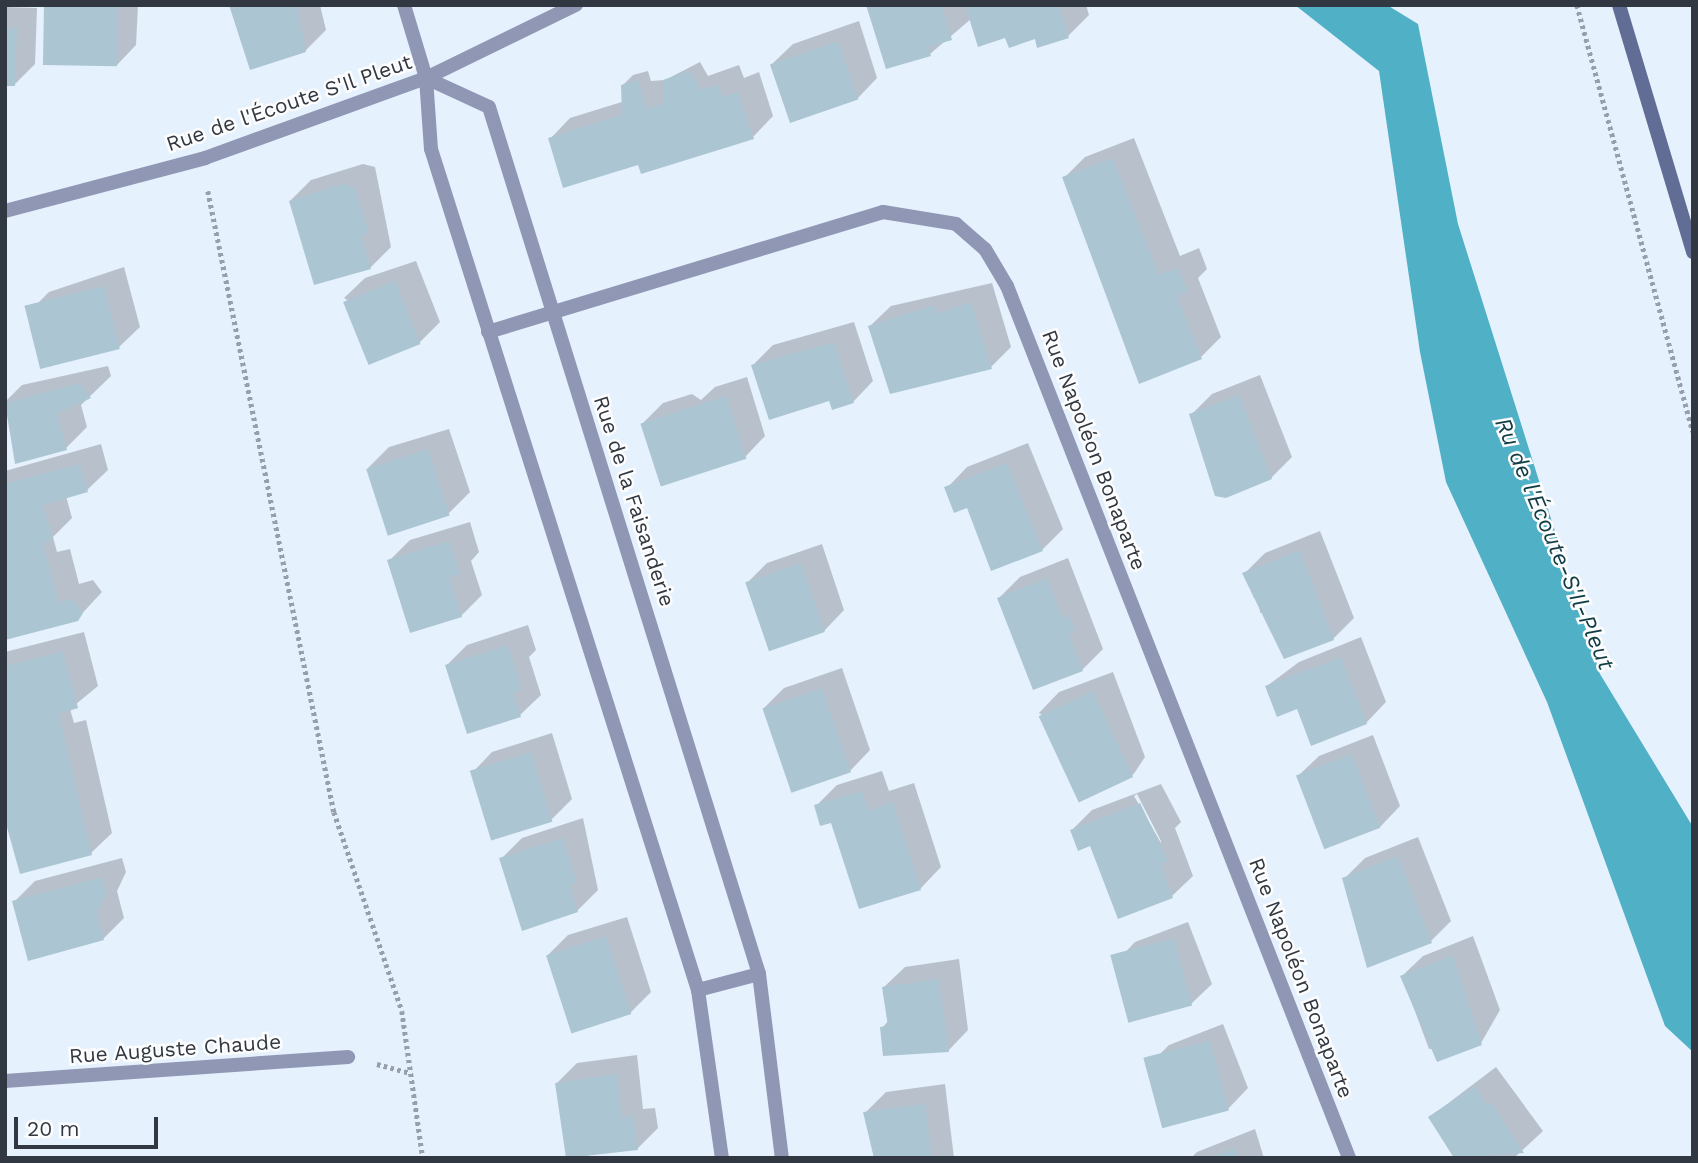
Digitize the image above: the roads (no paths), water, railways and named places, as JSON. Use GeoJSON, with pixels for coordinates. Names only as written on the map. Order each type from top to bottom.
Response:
{"type":"FeatureCollection","features":[{"type":"Feature","properties":{"kind":"main road"},"geometry":{"type":"LineString","coordinates":[[1619,5],[1693,252]]}},
{"type":"Feature","properties":{"kind":"street"},"geometry":{"type":"LineString","coordinates":[[404,5],[426,78],[431,149],[698,990],[722,1158]]}},
{"type":"Feature","properties":{"kind":"street","name":"Rue de l'Écoute S'Il Pleut"},"geometry":{"type":"LineString","coordinates":[[5,211],[205,158],[426,78],[576,5]]}},
{"type":"Feature","properties":{"kind":"street","name":"Rue de la Faisanderie"},"geometry":{"type":"LineString","coordinates":[[426,78],[489,107],[759,974],[782,1158]]}},
{"type":"Feature","properties":{"kind":"street","name":"Rue Napoléon Bonaparte"},"geometry":{"type":"LineString","coordinates":[[488,332],[883,212],[956,224],[985,249],[1007,286],[1349,1158]]}},
{"type":"Feature","properties":{"kind":"street"},"geometry":{"type":"LineString","coordinates":[[698,990],[759,974]]}},
{"type":"Feature","properties":{"kind":"street","name":"Rue Auguste Chaude"},"geometry":{"type":"LineString","coordinates":[[5,1081],[348,1057]]}},
{"type":"Feature","properties":{"kind":"water","name":"Ru de l'Écoute-S'Il-Pleut"},"geometry":{"type":"Polygon","coordinates":[[[1295,5],[1387,5],[1418,24],[1458,224],[1600,674],[1693,827],[1693,1052],[1665,1026],[1547,702],[1446,482],[1420,352],[1379,71],[1295,5]]]}}]}
